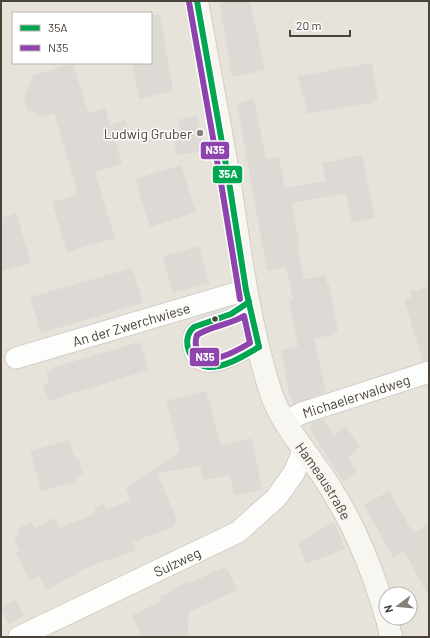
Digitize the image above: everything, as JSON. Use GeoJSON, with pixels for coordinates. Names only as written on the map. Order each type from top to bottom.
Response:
{"type":"FeatureCollection","features":[{"type":"Feature","properties":{"kind":"main road","name":"Hameaustraße"},"geometry":{"type":"LineString","coordinates":[[197,1],[230,188],[247,296],[271,393],[285,422],[329,485],[349,522],[369,567],[378,593]]}},
{"type":"Feature","properties":{"kind":"main road","name":"Hameaustraße"},"geometry":{"type":"LineString","coordinates":[[388,626],[391,637]]}},
{"type":"Feature","properties":{"kind":"street","name":"An der Zwerchwiese"},"geometry":{"type":"LineString","coordinates":[[16,358],[247,296]]}},
{"type":"Feature","properties":{"kind":"street","name":"Michaelerwaldweg"},"geometry":{"type":"LineString","coordinates":[[285,422],[302,413],[429,372]]}},
{"type":"Feature","properties":{"kind":"street","name":"Sulzweg"},"geometry":{"type":"LineString","coordinates":[[19,637],[238,532],[276,498],[294,473],[304,449]]}},
{"type":"Feature","properties":{"kind":"lane"},"geometry":{"type":"LineString","coordinates":[[247,296],[228,315],[202,324],[192,330],[187,339],[188,349],[191,358],[196,364],[204,366],[217,366],[228,363],[259,347]]}},
{"type":"Feature","properties":{"kind":"shaded area"},"geometry":{"type":"Polygon","coordinates":[[[1,1],[429,1],[429,637],[1,637],[1,1]]]}},
{"type":"Feature","properties":{"kind":"building"},"geometry":{"type":"Polygon","coordinates":[[[219,1],[250,1],[265,70],[232,77],[219,1]]]}},
{"type":"Feature","properties":{"kind":"building"},"geometry":{"type":"Polygon","coordinates":[[[152,15],[160,15],[173,91],[139,99],[132,64],[152,64],[152,15]]]}},
{"type":"Feature","properties":{"kind":"building"},"geometry":{"type":"Polygon","coordinates":[[[372,63],[378,99],[372,100],[373,103],[307,114],[304,96],[302,96],[298,76],[372,63]]]}},
{"type":"Feature","properties":{"kind":"building"},"geometry":{"type":"Polygon","coordinates":[[[73,64],[88,113],[105,108],[110,125],[125,120],[130,135],[115,140],[122,164],[95,172],[115,238],[67,252],[52,202],[78,194],[54,113],[41,117],[32,111],[28,112],[24,99],[32,76],[73,64]]]}},
{"type":"Feature","properties":{"kind":"building"},"geometry":{"type":"Polygon","coordinates":[[[254,99],[266,159],[279,157],[285,188],[326,181],[322,163],[362,155],[375,218],[352,223],[346,193],[292,203],[300,249],[298,249],[304,279],[326,275],[338,331],[333,332],[334,334],[314,339],[326,392],[294,404],[289,394],[281,350],[298,346],[289,300],[293,299],[286,267],[267,271],[237,104],[254,99]]]}},
{"type":"Feature","properties":{"kind":"building"},"geometry":{"type":"Polygon","coordinates":[[[197,115],[204,151],[177,155],[174,141],[183,139],[178,120],[197,115]]]}},
{"type":"Feature","properties":{"kind":"building"},"geometry":{"type":"Polygon","coordinates":[[[181,165],[196,212],[150,227],[135,179],[181,165]]]}},
{"type":"Feature","properties":{"kind":"building"},"geometry":{"type":"Polygon","coordinates":[[[16,213],[31,263],[1,272],[1,218],[16,213]]]}},
{"type":"Feature","properties":{"kind":"building"},"geometry":{"type":"Polygon","coordinates":[[[199,246],[209,283],[173,293],[163,256],[199,246]]]}},
{"type":"Feature","properties":{"kind":"building"},"geometry":{"type":"Polygon","coordinates":[[[132,268],[143,303],[41,333],[30,297],[132,268]]]}},
{"type":"Feature","properties":{"kind":"building"},"geometry":{"type":"Polygon","coordinates":[[[429,286],[429,360],[423,361],[404,300],[411,297],[410,292],[429,286]]]}},
{"type":"Feature","properties":{"kind":"building"},"geometry":{"type":"Polygon","coordinates":[[[140,342],[149,370],[48,401],[43,384],[49,382],[46,371],[52,370],[51,368],[140,342]]]}},
{"type":"Feature","properties":{"kind":"building"},"geometry":{"type":"Polygon","coordinates":[[[206,391],[221,445],[252,438],[262,490],[234,495],[230,475],[203,480],[200,466],[157,473],[176,517],[175,526],[133,542],[136,550],[78,571],[79,573],[46,590],[39,576],[29,580],[16,553],[20,551],[14,538],[20,535],[17,529],[32,522],[35,528],[55,518],[60,528],[94,514],[95,509],[102,504],[108,509],[130,501],[126,488],[180,452],[166,401],[206,391]]]}},
{"type":"Feature","properties":{"kind":"building"},"geometry":{"type":"Polygon","coordinates":[[[324,419],[334,435],[345,426],[360,447],[348,458],[357,471],[343,482],[310,429],[312,422],[324,419]]]}},
{"type":"Feature","properties":{"kind":"building"},"geometry":{"type":"Polygon","coordinates":[[[69,440],[75,458],[78,457],[83,474],[75,477],[76,482],[41,491],[30,451],[69,440]]]}},
{"type":"Feature","properties":{"kind":"building"},"geometry":{"type":"Polygon","coordinates":[[[389,491],[413,533],[429,524],[429,597],[404,551],[393,557],[364,505],[389,491]]]}},
{"type":"Feature","properties":{"kind":"building"},"geometry":{"type":"Polygon","coordinates":[[[334,522],[345,549],[306,564],[298,543],[334,522]]]}},
{"type":"Feature","properties":{"kind":"building"},"geometry":{"type":"Polygon","coordinates":[[[226,566],[237,590],[189,612],[187,637],[142,637],[132,615],[161,601],[159,597],[171,592],[170,590],[190,581],[190,583],[226,566]]]}},
{"type":"Feature","properties":{"kind":"building"},"geometry":{"type":"Polygon","coordinates":[[[16,600],[24,616],[8,624],[1,607],[16,600]]]}},
{"type":"Feature","properties":{"kind":"transit line","name":"35A"},"geometry":{"type":"LineString","coordinates":[[197,1],[230,188],[246,290],[259,347]]}},
{"type":"Feature","properties":{"kind":"transit line","name":"N35"},"geometry":{"type":"LineString","coordinates":[[189,2],[240,299]]}},
{"type":"Feature","properties":{"kind":"transit line","name":"35A"},"geometry":{"type":"LineString","coordinates":[[249,302],[231,314],[194,327],[187,339],[187,345],[192,357],[203,366],[209,367],[229,363],[259,347]]}},
{"type":"Feature","properties":{"kind":"transit line","name":"N35"},"geometry":{"type":"LineString","coordinates":[[244,316],[250,343],[223,356],[215,358],[202,356],[196,347],[197,335],[244,316]]}},
{"type":"Feature","properties":{"kind":"place","name":"Ludwig Gruber"},"geometry":{"type":"Point","coordinates":[200,133]}}]}
